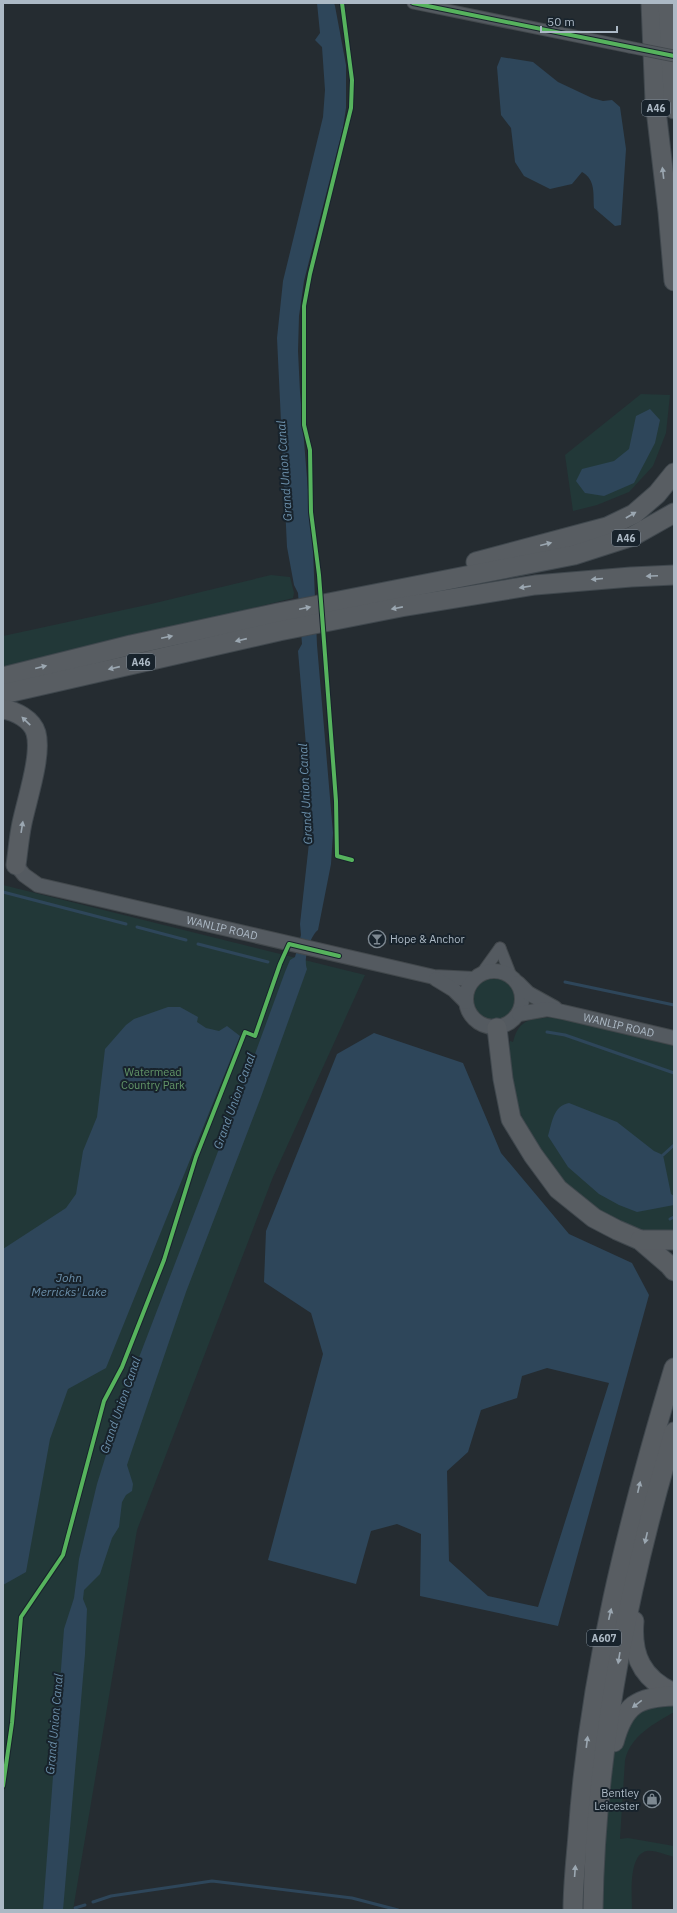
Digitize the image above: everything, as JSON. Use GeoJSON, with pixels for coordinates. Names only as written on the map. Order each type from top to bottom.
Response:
{"type":"FeatureCollection","features":[{"type":"Feature","properties":{"kind":"highway","name":"A46"},"geometry":{"type":"LineString","coordinates":[[651,3],[655,101],[668,212],[674,237]]}},
{"type":"Feature","properties":{"kind":"highway","name":"A46"},"geometry":{"type":"LineString","coordinates":[[668,3],[674,109]]}},
{"type":"Feature","properties":{"kind":"highway"},"geometry":{"type":"LineString","coordinates":[[668,212],[674,281]]}},
{"type":"Feature","properties":{"kind":"highway"},"geometry":{"type":"LineString","coordinates":[[387,591],[474,563],[607,527],[634,514],[657,494],[674,473]]}},
{"type":"Feature","properties":{"kind":"highway","name":"A46"},"geometry":{"type":"LineString","coordinates":[[3,694],[279,622],[331,602],[574,555],[633,536],[674,513]]}},
{"type":"Feature","properties":{"kind":"highway","name":"A46"},"geometry":{"type":"LineString","coordinates":[[3,677],[131,645],[279,622],[331,621],[401,607],[535,585],[631,576],[674,575]]}},
{"type":"Feature","properties":{"kind":"highway"},"geometry":{"type":"LineString","coordinates":[[3,709],[15,711],[28,720],[36,732],[37,746],[34,770],[22,824],[16,865]]}},
{"type":"Feature","properties":{"kind":"highway"},"geometry":{"type":"LineString","coordinates":[[498,1028],[503,1079],[510,1119],[533,1155],[558,1189],[594,1218],[640,1240],[670,1265],[674,1271]]}},
{"type":"Feature","properties":{"kind":"highway"},"geometry":{"type":"LineString","coordinates":[[640,1240],[674,1240]]}},
{"type":"Feature","properties":{"kind":"highway","name":"A607"},"geometry":{"type":"LineString","coordinates":[[573,1910],[581,1785],[599,1659],[643,1471],[674,1368]]}},
{"type":"Feature","properties":{"kind":"highway","name":"A607"},"geometry":{"type":"LineString","coordinates":[[592,1910],[593,1864],[599,1797],[620,1651],[661,1476],[674,1432]]}},
{"type":"Feature","properties":{"kind":"highway"},"geometry":{"type":"LineString","coordinates":[[636,1579],[633,1624],[634,1644],[640,1662],[649,1677],[659,1686],[674,1693]]}},
{"type":"Feature","properties":{"kind":"highway"},"geometry":{"type":"LineString","coordinates":[[599,1797],[623,1717],[642,1700],[654,1697],[674,1696]]}},
{"type":"Feature","properties":{"kind":"street"},"geometry":{"type":"LineString","coordinates":[[413,3],[674,56]]}},
{"type":"Feature","properties":{"kind":"street","name":"WANLIP ROAD"},"geometry":{"type":"LineString","coordinates":[[16,865],[24,875],[38,885],[320,952],[434,977],[478,976]]}},
{"type":"Feature","properties":{"kind":"street"},"geometry":{"type":"LineString","coordinates":[[500,948],[522,994],[523,1001],[519,1014],[508,1024],[498,1028],[488,1027],[478,1023],[471,1016],[466,1002],[468,988],[478,976],[500,948]]}},
{"type":"Feature","properties":{"kind":"street"},"geometry":{"type":"LineString","coordinates":[[478,976],[497,971],[514,979]]}},
{"type":"Feature","properties":{"kind":"street","name":"WANLIP ROAD"},"geometry":{"type":"LineString","coordinates":[[434,977],[454,990],[466,1002]]}},
{"type":"Feature","properties":{"kind":"street","name":"WANLIP ROAD"},"geometry":{"type":"LineString","coordinates":[[514,979],[528,993],[563,1012]]}},
{"type":"Feature","properties":{"kind":"street","name":"WANLIP ROAD"},"geometry":{"type":"LineString","coordinates":[[519,1014],[548,1009],[674,1038]]}},
{"type":"Feature","properties":{"kind":"green space"},"geometry":{"type":"Polygon","coordinates":[[[641,394],[670,395],[666,433],[653,466],[629,492],[597,505],[573,511],[565,455],[641,394]]]}},
{"type":"Feature","properties":{"kind":"green space"},"geometry":{"type":"Polygon","coordinates":[[[271,575],[290,577],[294,593],[293,598],[3,670],[3,636],[151,604],[271,575]]]}},
{"type":"Feature","properties":{"kind":"green space","name":"Watermead Country Park"},"geometry":{"type":"Polygon","coordinates":[[[3,885],[365,975],[273,1177],[137,1530],[73,1910],[3,1910],[3,885]]]}},
{"type":"Feature","properties":{"kind":"green space"},"geometry":{"type":"Polygon","coordinates":[[[488,971],[500,971],[510,975],[518,983],[522,993],[522,1005],[518,1015],[510,1023],[500,1027],[488,1027],[478,1023],[470,1015],[466,1005],[466,993],[470,983],[478,975],[488,971]]]}},
{"type":"Feature","properties":{"kind":"green space"},"geometry":{"type":"Polygon","coordinates":[[[555,1017],[674,1046],[674,1234],[654,1236],[612,1221],[571,1192],[545,1162],[521,1115],[512,1087],[509,1059],[510,1041],[513,1042],[519,1028],[528,1021],[540,1018],[555,1017]]]}},
{"type":"Feature","properties":{"kind":"green space"},"geometry":{"type":"Polygon","coordinates":[[[674,1696],[674,1712],[644,1731],[632,1744],[628,1751],[625,1760],[620,1839],[628,1838],[674,1846],[674,1857],[647,1851],[641,1854],[637,1859],[632,1876],[632,1910],[593,1910],[599,1797],[623,1717],[674,1696]]]}},
{"type":"Feature","properties":{"kind":"water","name":"Grand Union Canal"},"geometry":{"type":"Polygon","coordinates":[[[317,3],[334,3],[346,65],[346,108],[343,128],[304,281],[299,316],[298,351],[313,551],[317,645],[333,833],[331,864],[318,930],[312,937],[307,954],[307,969],[261,1097],[186,1292],[127,1465],[133,1484],[132,1491],[126,1495],[122,1502],[119,1527],[112,1538],[100,1574],[84,1590],[83,1599],[87,1609],[85,1654],[63,1910],[43,1910],[64,1629],[74,1598],[79,1559],[97,1484],[125,1394],[245,1081],[285,972],[290,960],[295,957],[301,935],[300,924],[312,816],[298,651],[302,644],[298,593],[294,585],[287,547],[277,338],[283,281],[323,117],[325,90],[322,47],[315,40],[320,33],[317,3]]]}},
{"type":"Feature","properties":{"kind":"water"},"geometry":{"type":"Polygon","coordinates":[[[501,57],[533,62],[558,82],[592,98],[603,101],[612,100],[620,107],[626,149],[621,225],[615,226],[594,208],[592,183],[590,179],[582,172],[572,184],[550,189],[524,176],[515,162],[511,128],[501,115],[497,67],[501,57]]]}},
{"type":"Feature","properties":{"kind":"water"},"geometry":{"type":"Polygon","coordinates":[[[650,409],[660,420],[655,443],[634,483],[604,496],[585,493],[576,481],[582,469],[614,461],[629,449],[636,416],[650,409]]]}},
{"type":"Feature","properties":{"kind":"water","name":"John Merricks' Lake"},"geometry":{"type":"Polygon","coordinates":[[[168,1007],[180,1007],[198,1017],[197,1022],[206,1028],[219,1031],[227,1026],[240,1036],[106,1368],[68,1389],[50,1439],[26,1572],[3,1585],[3,1249],[66,1208],[76,1194],[83,1151],[97,1117],[105,1049],[126,1025],[134,1019],[168,1007]]]}},
{"type":"Feature","properties":{"kind":"water"},"geometry":{"type":"Polygon","coordinates":[[[374,1033],[463,1063],[501,1153],[569,1234],[632,1263],[649,1295],[558,1626],[420,1596],[421,1534],[397,1524],[371,1531],[356,1584],[268,1560],[323,1354],[311,1313],[264,1282],[266,1231],[337,1054],[374,1033]],[[547,1368],[522,1376],[517,1398],[481,1410],[468,1452],[447,1471],[449,1561],[488,1596],[538,1607],[609,1383],[547,1368]]]}},
{"type":"Feature","properties":{"kind":"water"},"geometry":{"type":"Polygon","coordinates":[[[569,1103],[617,1122],[654,1151],[663,1155],[671,1194],[674,1196],[674,1205],[637,1212],[619,1205],[599,1194],[568,1167],[548,1136],[556,1111],[569,1103]]]}},
{"type":"Feature","properties":{"kind":"waterway"},"geometry":{"type":"LineString","coordinates":[[3,892],[126,924]]}},
{"type":"Feature","properties":{"kind":"waterway"},"geometry":{"type":"LineString","coordinates":[[137,927],[186,940]]}},
{"type":"Feature","properties":{"kind":"waterway"},"geometry":{"type":"LineString","coordinates":[[198,944],[268,962]]}},
{"type":"Feature","properties":{"kind":"waterway"},"geometry":{"type":"LineString","coordinates":[[565,982],[674,1005]]}},
{"type":"Feature","properties":{"kind":"waterway"},"geometry":{"type":"LineString","coordinates":[[547,1032],[565,1035],[674,1073]]}},
{"type":"Feature","properties":{"kind":"waterway"},"geometry":{"type":"LineString","coordinates":[[663,1155],[674,1145]]}},
{"type":"Feature","properties":{"kind":"waterway"},"geometry":{"type":"LineString","coordinates":[[670,1219],[674,1217]]}},
{"type":"Feature","properties":{"kind":"waterway"},"geometry":{"type":"LineString","coordinates":[[93,1902],[111,1896],[212,1881],[352,1898],[398,1910]]}},
{"type":"Feature","properties":{"kind":"waterway"},"geometry":{"type":"LineString","coordinates":[[75,1908],[85,1905]]}},
{"type":"Feature","properties":{"kind":"cycle path"},"geometry":{"type":"LineString","coordinates":[[342,3],[352,80],[351,108],[310,274],[304,306],[304,425],[310,450],[311,512],[319,575],[336,801],[337,856],[352,860]]}},
{"type":"Feature","properties":{"kind":"cycle path"},"geometry":{"type":"LineString","coordinates":[[413,3],[674,56]]}},
{"type":"Feature","properties":{"kind":"cycle path"},"geometry":{"type":"LineString","coordinates":[[3,1786],[12,1723],[21,1617],[63,1555],[104,1401],[122,1367],[164,1260],[196,1157],[245,1032],[255,1036],[280,964],[289,944],[339,956]]}},
{"type":"Feature","properties":{"kind":"place","name":"Hope & Anchor"},"geometry":{"type":"Point","coordinates":[377,939]}},
{"type":"Feature","properties":{"kind":"place","name":"Bentley Leicester"},"geometry":{"type":"Point","coordinates":[652,1799]}}]}
